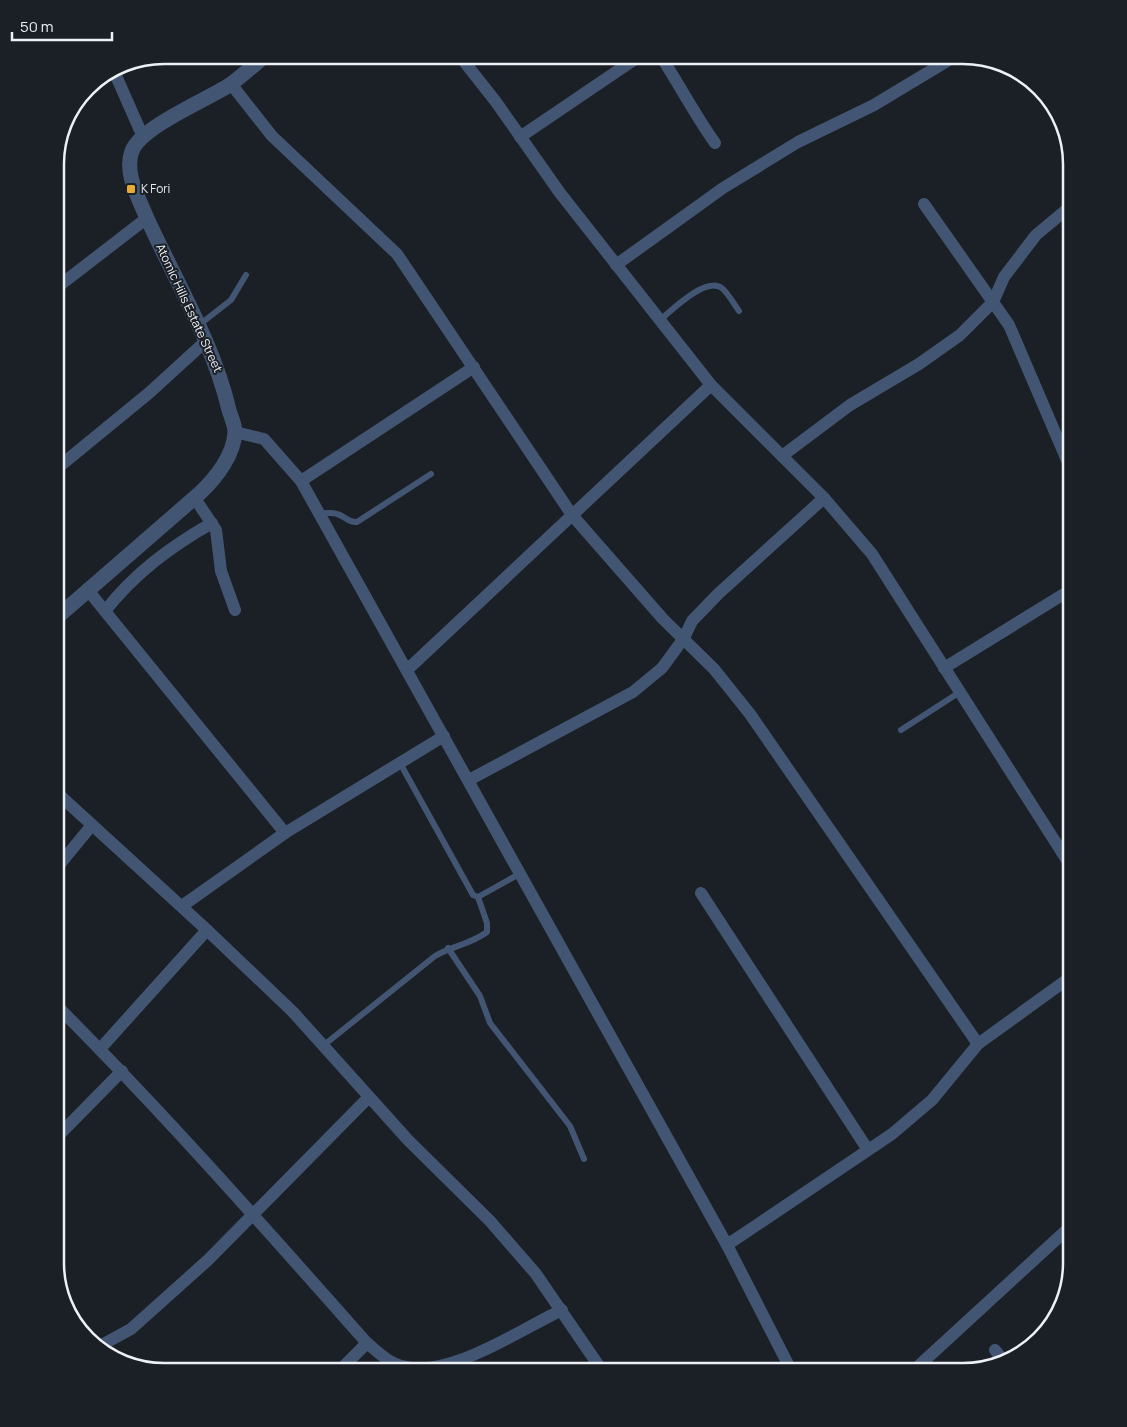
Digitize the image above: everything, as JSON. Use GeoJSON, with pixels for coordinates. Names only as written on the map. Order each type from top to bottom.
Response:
{"type":"FeatureCollection","features":[{"type":"Feature","properties":{"kind":"street","name":"Atomic Hills Estate Street"},"geometry":{"type":"LineString","coordinates":[[235,432],[223,381],[147,218],[134,187],[129,164],[132,150],[143,137],[160,125],[231,84],[255,64]]}},
{"type":"Feature","properties":{"kind":"street"},"geometry":{"type":"LineString","coordinates":[[466,64],[560,193],[711,385],[824,498],[872,554],[1063,854]]}},
{"type":"Feature","properties":{"kind":"street"},"geometry":{"type":"LineString","coordinates":[[520,137],[628,64]]}},
{"type":"Feature","properties":{"kind":"street"},"geometry":{"type":"LineString","coordinates":[[666,64],[685,92],[695,114],[716,143]]}},
{"type":"Feature","properties":{"kind":"street"},"geometry":{"type":"LineString","coordinates":[[616,265],[723,188],[798,142],[874,105],[942,64]]}},
{"type":"Feature","properties":{"kind":"street"},"geometry":{"type":"LineString","coordinates":[[116,76],[143,137]]}},
{"type":"Feature","properties":{"kind":"street"},"geometry":{"type":"LineString","coordinates":[[231,84],[272,136],[397,254],[572,514],[663,618],[714,668],[750,714],[978,1044]]}},
{"type":"Feature","properties":{"kind":"street"},"geometry":{"type":"LineString","coordinates":[[924,204],[1009,325],[1063,451]]}},
{"type":"Feature","properties":{"kind":"street"},"geometry":{"type":"LineString","coordinates":[[782,456],[850,405],[919,364],[960,336],[993,302],[1004,277],[1036,235],[1063,212]]}},
{"type":"Feature","properties":{"kind":"street"},"geometry":{"type":"LineString","coordinates":[[64,282],[147,218]]}},
{"type":"Feature","properties":{"kind":"street"},"geometry":{"type":"LineString","coordinates":[[64,463],[150,393],[206,341]]}},
{"type":"Feature","properties":{"kind":"street"},"geometry":{"type":"LineString","coordinates":[[301,481],[474,367]]}},
{"type":"Feature","properties":{"kind":"street"},"geometry":{"type":"LineString","coordinates":[[407,670],[711,385]]}},
{"type":"Feature","properties":{"kind":"street"},"geometry":{"type":"LineString","coordinates":[[64,610],[194,497],[221,469],[229,453],[235,432],[264,439],[301,481],[727,1244],[787,1363]]}},
{"type":"Feature","properties":{"kind":"street"},"geometry":{"type":"LineString","coordinates":[[194,497],[216,530],[221,571],[235,610]]}},
{"type":"Feature","properties":{"kind":"street"},"geometry":{"type":"LineString","coordinates":[[469,780],[633,692],[662,668],[684,638],[692,621],[718,594],[824,498]]}},
{"type":"Feature","properties":{"kind":"street"},"geometry":{"type":"LineString","coordinates":[[105,611],[132,579],[152,562],[212,523]]}},
{"type":"Feature","properties":{"kind":"street"},"geometry":{"type":"LineString","coordinates":[[87,589],[284,833]]}},
{"type":"Feature","properties":{"kind":"street"},"geometry":{"type":"LineString","coordinates":[[944,668],[1063,595]]}},
{"type":"Feature","properties":{"kind":"street"},"geometry":{"type":"LineString","coordinates":[[182,906],[284,833],[444,736]]}},
{"type":"Feature","properties":{"kind":"street"},"geometry":{"type":"LineString","coordinates":[[64,799],[182,906],[324,1045],[408,1140],[490,1221],[536,1274],[597,1363]]}},
{"type":"Feature","properties":{"kind":"street"},"geometry":{"type":"LineString","coordinates":[[64,859],[92,825]]}},
{"type":"Feature","properties":{"kind":"street"},"geometry":{"type":"LineString","coordinates":[[701,893],[868,1150]]}},
{"type":"Feature","properties":{"kind":"street"},"geometry":{"type":"LineString","coordinates":[[100,1049],[207,930]]}},
{"type":"Feature","properties":{"kind":"street"},"geometry":{"type":"LineString","coordinates":[[727,1244],[892,1134],[932,1100],[978,1044],[1063,983]]}},
{"type":"Feature","properties":{"kind":"street"},"geometry":{"type":"LineString","coordinates":[[64,1013],[122,1071],[253,1213],[367,1343],[386,1359],[394,1363]]}},
{"type":"Feature","properties":{"kind":"street"},"geometry":{"type":"LineString","coordinates":[[64,1130],[122,1071]]}},
{"type":"Feature","properties":{"kind":"street"},"geometry":{"type":"LineString","coordinates":[[105,1343],[131,1329],[208,1260],[369,1097]]}},
{"type":"Feature","properties":{"kind":"street"},"geometry":{"type":"LineString","coordinates":[[922,1363],[1063,1237]]}},
{"type":"Feature","properties":{"kind":"street"},"geometry":{"type":"LineString","coordinates":[[450,1363],[481,1353],[562,1310]]}},
{"type":"Feature","properties":{"kind":"street"},"geometry":{"type":"LineString","coordinates":[[347,1363],[367,1343]]}},
{"type":"Feature","properties":{"kind":"street"},"geometry":{"type":"LineString","coordinates":[[995,1350],[1001,1356]]}},
{"type":"Feature","properties":{"kind":"lane"},"geometry":{"type":"LineString","coordinates":[[198,326],[231,300],[246,275]]}},
{"type":"Feature","properties":{"kind":"lane"},"geometry":{"type":"LineString","coordinates":[[660,320],[705,285],[715,285],[722,288],[739,311]]}},
{"type":"Feature","properties":{"kind":"lane"},"geometry":{"type":"LineString","coordinates":[[319,514],[331,512],[340,515],[349,522],[357,522],[431,474]]}},
{"type":"Feature","properties":{"kind":"lane"},"geometry":{"type":"LineString","coordinates":[[901,730],[960,692]]}},
{"type":"Feature","properties":{"kind":"lane"},"geometry":{"type":"LineString","coordinates":[[324,1045],[435,956],[448,948],[478,939],[487,932],[487,923],[478,897],[469,891],[400,763]]}},
{"type":"Feature","properties":{"kind":"lane"},"geometry":{"type":"LineString","coordinates":[[478,897],[521,873]]}},
{"type":"Feature","properties":{"kind":"lane"},"geometry":{"type":"LineString","coordinates":[[448,948],[480,996],[490,1023],[570,1126],[584,1159]]}},
{"type":"Feature","properties":{"kind":"place","name":"K Fori"},"geometry":{"type":"Point","coordinates":[131,189]}}]}
